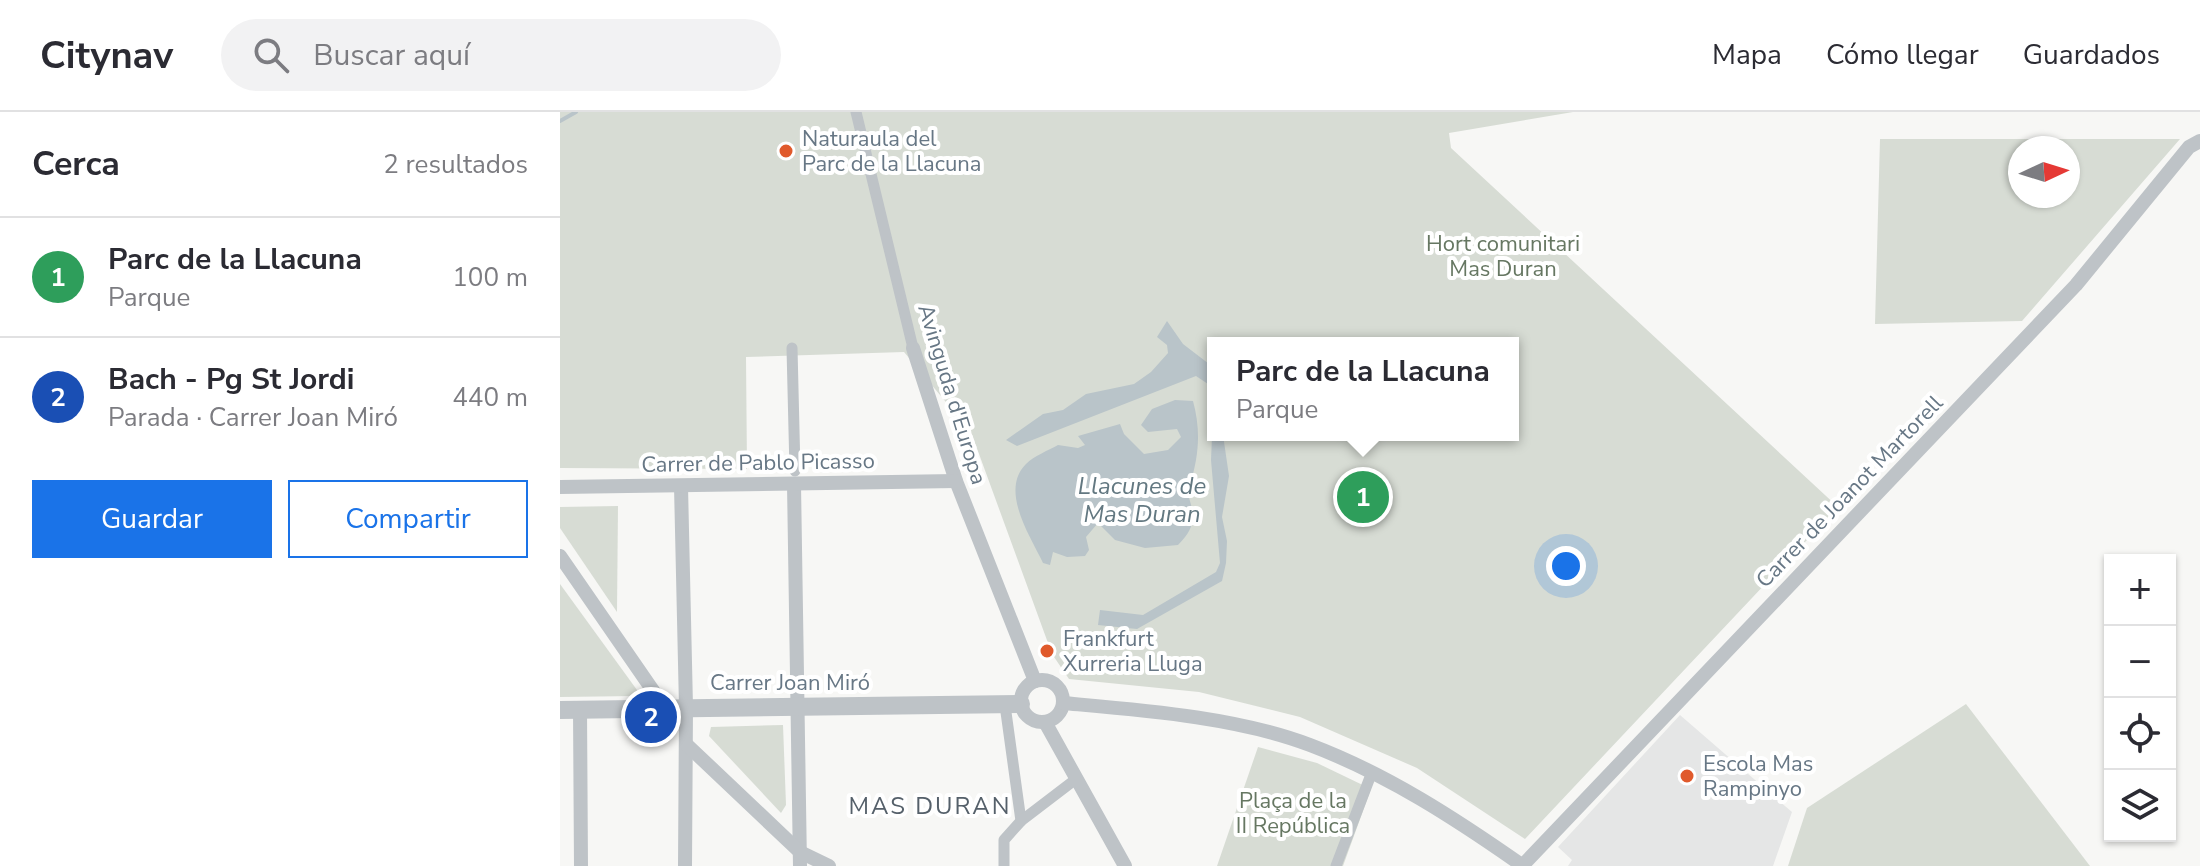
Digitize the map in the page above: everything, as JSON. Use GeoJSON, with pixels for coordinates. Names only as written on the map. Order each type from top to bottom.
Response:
{"type":"FeatureCollection","features":[{"type":"Feature","properties":{"kind":"street","name":"Avinguda d'Europa"},"geometry":{"type":"LineString","coordinates":[[856,112],[913,348],[956,481],[1035,681]]}},
{"type":"Feature","properties":{"kind":"street","name":"Carrer de Joanot Martorell"},"geometry":{"type":"LineString","coordinates":[[1523,866],[2076,285],[2189,147],[2199,139]]}},
{"type":"Feature","properties":{"kind":"street"},"geometry":{"type":"LineString","coordinates":[[792,348],[800,859]]}},
{"type":"Feature","properties":{"kind":"street","name":"Carrer de Pablo Picasso"},"geometry":{"type":"LineString","coordinates":[[560,487],[681,486],[795,477],[956,481]]}},
{"type":"Feature","properties":{"kind":"street"},"geometry":{"type":"LineString","coordinates":[[681,486],[686,707],[685,866]]}},
{"type":"Feature","properties":{"kind":"street"},"geometry":{"type":"LineString","coordinates":[[560,556],[665,708]]}},
{"type":"Feature","properties":{"kind":"street"},"geometry":{"type":"LineString","coordinates":[[1013,704],[1030,719],[1045,722],[1059,714],[1063,703],[1059,689],[1046,680],[1035,681],[1013,704],[1021,821]]}},
{"type":"Feature","properties":{"kind":"street"},"geometry":{"type":"LineString","coordinates":[[1063,703],[1169,713],[1307,744],[1372,772],[1455,819],[1523,866]]}},
{"type":"Feature","properties":{"kind":"street","name":"Carrer Joan Miró"},"geometry":{"type":"LineString","coordinates":[[560,710],[1013,704]]}},
{"type":"Feature","properties":{"kind":"street"},"geometry":{"type":"LineString","coordinates":[[580,710],[581,866]]}},
{"type":"Feature","properties":{"kind":"street"},"geometry":{"type":"LineString","coordinates":[[1045,722],[1125,866]]}},
{"type":"Feature","properties":{"kind":"street"},"geometry":{"type":"LineString","coordinates":[[686,744],[800,859],[829,866]]}},
{"type":"Feature","properties":{"kind":"street"},"geometry":{"type":"LineString","coordinates":[[1336,866],[1372,772]]}},
{"type":"Feature","properties":{"kind":"street"},"geometry":{"type":"LineString","coordinates":[[1004,866],[1004,840],[1021,821],[1076,779]]}},
{"type":"Feature","properties":{"kind":"shaded area","name":"Escola Mas Rampinyo"},"geometry":{"type":"Polygon","coordinates":[[[1680,715],[1792,812],[1773,866],[1568,866],[1572,860],[1558,847],[1680,715]]]}},
{"type":"Feature","properties":{"kind":"green space","name":"Hort comunitari Mas Duran"},"geometry":{"type":"Polygon","coordinates":[[[560,112],[1573,112],[1449,133],[1451,148],[1839,508],[1525,839],[1417,768],[1300,717],[1199,692],[1069,679],[1052,654],[971,432],[904,352],[746,357],[747,469],[560,468],[560,112]]]}},
{"type":"Feature","properties":{"kind":"green space"},"geometry":{"type":"Polygon","coordinates":[[[1880,139],[2008,139],[2008,208],[2080,208],[2080,139],[2180,139],[2022,321],[1875,324],[1880,139]]]}},
{"type":"Feature","properties":{"kind":"green space"},"geometry":{"type":"Polygon","coordinates":[[[618,506],[617,612],[560,528],[560,507],[618,506]]]}},
{"type":"Feature","properties":{"kind":"green space"},"geometry":{"type":"Polygon","coordinates":[[[560,584],[637,690],[636,696],[560,697],[560,584]]]}},
{"type":"Feature","properties":{"kind":"green space"},"geometry":{"type":"Polygon","coordinates":[[[1966,704],[2090,866],[1788,866],[1807,808],[1966,704]]]}},
{"type":"Feature","properties":{"kind":"green space"},"geometry":{"type":"Polygon","coordinates":[[[783,725],[786,805],[781,813],[709,736],[711,727],[783,725]]]}},
{"type":"Feature","properties":{"kind":"green space","name":"Plaça de la II República"},"geometry":{"type":"Polygon","coordinates":[[[1258,747],[1317,763],[1371,789],[1343,866],[1217,866],[1258,747]]]}},
{"type":"Feature","properties":{"kind":"water"},"geometry":{"type":"Polygon","coordinates":[[[1167,321],[1183,344],[1207,362],[1207,383],[1196,376],[1017,446],[1006,440],[1043,414],[1063,410],[1086,394],[1134,384],[1151,372],[1168,353],[1167,345],[1157,337],[1167,321]]]}},
{"type":"Feature","properties":{"kind":"water","name":"Llacunes de Mas Duran"},"geometry":{"type":"Polygon","coordinates":[[[1175,400],[1193,401],[1198,433],[1193,474],[1190,484],[1185,486],[1193,517],[1185,538],[1178,545],[1145,548],[1115,540],[1098,523],[1086,537],[1089,550],[1085,556],[1067,557],[1053,552],[1050,565],[1043,563],[1016,500],[1018,475],[1026,464],[1058,445],[1078,448],[1085,445],[1078,436],[1120,424],[1124,434],[1144,454],[1168,450],[1181,437],[1177,429],[1148,432],[1141,425],[1152,409],[1175,400]]]}},
{"type":"Feature","properties":{"kind":"water"},"geometry":{"type":"Polygon","coordinates":[[[1212,441],[1224,441],[1229,476],[1222,517],[1227,541],[1222,581],[1137,629],[1098,625],[1100,610],[1143,615],[1216,572],[1220,563],[1212,441]]]}},
{"type":"Feature","properties":{"kind":"waterway"},"geometry":{"type":"LineString","coordinates":[[560,121],[576,112]]}},
{"type":"Feature","properties":{"kind":"place","name":"Naturaula del Parc de la Llacuna"},"geometry":{"type":"Point","coordinates":[786,151]}},
{"type":"Feature","properties":{"kind":"place","name":"Parc de la Llacuna"},"geometry":{"type":"Point","coordinates":[1363,497]}},
{"type":"Feature","properties":{"kind":"place","name":"Frankfurt Xurreria Lluga"},"geometry":{"type":"Point","coordinates":[1047,651]}},
{"type":"Feature","properties":{"kind":"place","name":"Bach - Pg St Jordi"},"geometry":{"type":"Point","coordinates":[651,717]}},
{"type":"Feature","properties":{"kind":"place","name":"Escola Mas Rampinyo"},"geometry":{"type":"Point","coordinates":[1687,776]}},
{"type":"Feature","properties":{"kind":"district","name":"MAS DURAN"},"geometry":{"type":"Point","coordinates":[930,806]}}]}
